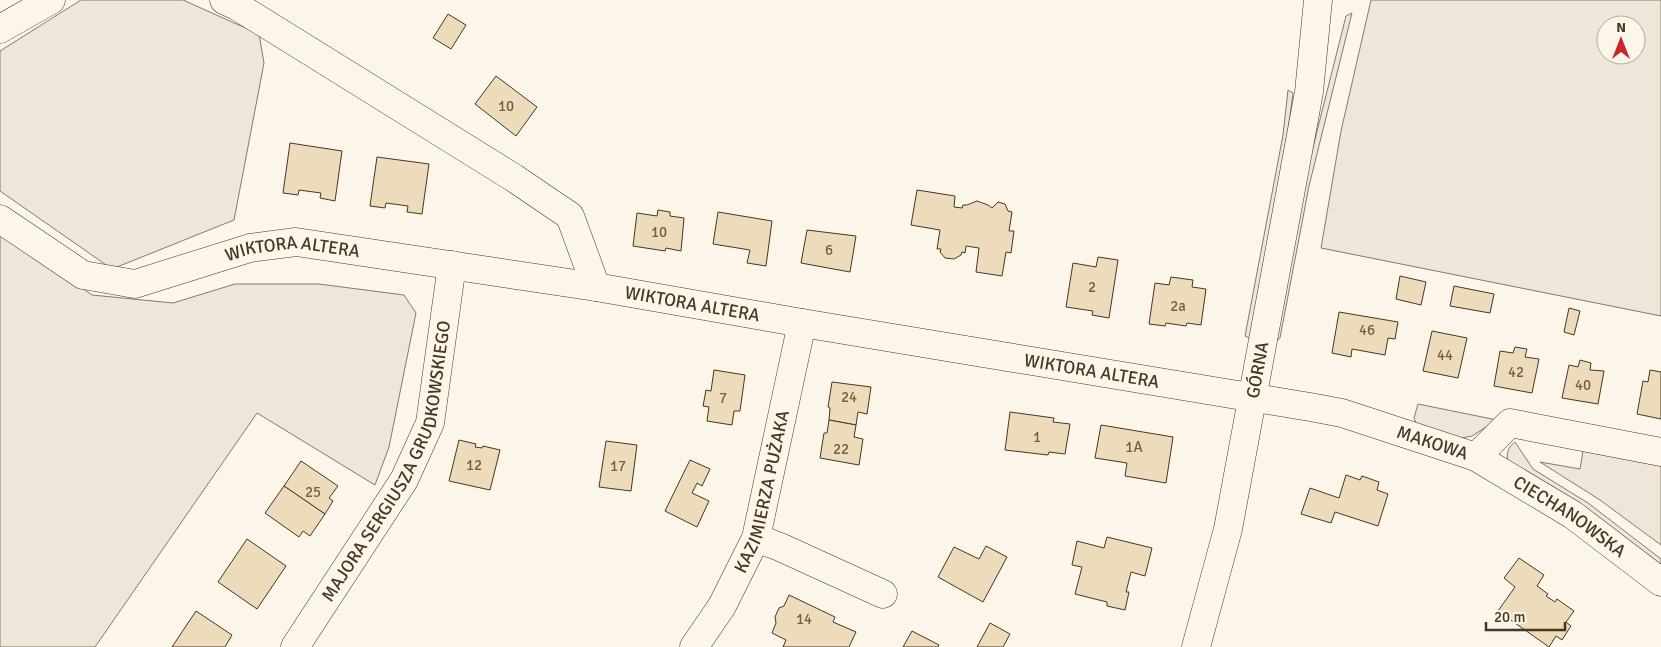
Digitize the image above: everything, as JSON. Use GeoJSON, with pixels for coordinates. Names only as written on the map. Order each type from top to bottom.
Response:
{"type":"FeatureCollection","features":[{"type":"Feature","properties":{"kind":"street"},"geometry":{"type":"LineString","coordinates":[[0,30],[51,0]]}},
{"type":"Feature","properties":{"kind":"street"},"geometry":{"type":"LineString","coordinates":[[224,0],[237,6],[514,178],[570,216],[596,287]]}},
{"type":"Feature","properties":{"kind":"street","name":"GÓRNA"},"geometry":{"type":"LineString","coordinates":[[1196,647],[1228,529],[1309,92],[1318,0]]}},
{"type":"Feature","properties":{"kind":"street","name":"GÓRNA"},"geometry":{"type":"LineString","coordinates":[[1309,92],[1338,0]]}},
{"type":"Feature","properties":{"kind":"street","name":"WIKTORA ALTERA"},"geometry":{"type":"LineString","coordinates":[[0,219],[84,275],[135,284],[250,248],[296,242],[596,287],[802,323],[1252,396]]}},
{"type":"Feature","properties":{"kind":"street","name":"MAJORA SERGIUSZA GRUDKOWSKIEGO"},"geometry":{"type":"LineString","coordinates":[[295,647],[404,480],[430,423],[452,265]]}},
{"type":"Feature","properties":{"kind":"street","name":"KAZIMIERZA PUŻAKA"},"geometry":{"type":"LineString","coordinates":[[694,647],[722,606],[756,538],[802,323]]}},
{"type":"Feature","properties":{"kind":"street","name":"MAKOWA"},"geometry":{"type":"LineString","coordinates":[[1252,396],[1342,413],[1476,457],[1510,423],[1661,452]]}},
{"type":"Feature","properties":{"kind":"street","name":"CIECHANOWSKA"},"geometry":{"type":"LineString","coordinates":[[1476,457],[1573,515],[1661,582]]}},
{"type":"Feature","properties":{"kind":"street"},"geometry":{"type":"LineString","coordinates":[[756,538],[883,594]]}},
{"type":"Feature","properties":{"kind":"shaded area"},"geometry":{"type":"Polygon","coordinates":[[[81,0],[183,0],[259,34],[264,63],[234,220],[112,269],[0,191],[0,51],[81,0]]]}},
{"type":"Feature","properties":{"kind":"shaded area"},"geometry":{"type":"Polygon","coordinates":[[[1371,0],[1661,0],[1661,316],[1321,248],[1341,131],[1371,0]]]}},
{"type":"Feature","properties":{"kind":"shaded area"},"geometry":{"type":"Polygon","coordinates":[[[1352,13],[1309,186],[1280,338],[1275,342],[1308,167],[1346,16],[1352,13]]]}},
{"type":"Feature","properties":{"kind":"shaded area"},"geometry":{"type":"Polygon","coordinates":[[[1288,90],[1293,93],[1288,130],[1250,338],[1245,336],[1283,135],[1288,90]]]}},
{"type":"Feature","properties":{"kind":"shaded area"},"geometry":{"type":"Polygon","coordinates":[[[0,232],[92,295],[173,303],[235,284],[319,284],[404,295],[416,313],[389,447],[375,485],[257,413],[95,647],[0,647],[0,232]]]}},
{"type":"Feature","properties":{"kind":"shaded area"},"geometry":{"type":"Polygon","coordinates":[[[1418,404],[1497,420],[1472,436],[1456,439],[1416,423],[1414,418],[1418,404]]]}},
{"type":"Feature","properties":{"kind":"shaded area"},"geometry":{"type":"Polygon","coordinates":[[[1515,442],[1533,469],[1588,503],[1661,559],[1661,567],[1509,463],[1508,451],[1515,442]]]}},
{"type":"Feature","properties":{"kind":"shaded area"},"geometry":{"type":"Polygon","coordinates":[[[1583,451],[1661,466],[1661,545],[1600,500],[1540,462],[1580,469],[1583,451]]]}},
{"type":"Feature","properties":{"kind":"building"},"geometry":{"type":"Polygon","coordinates":[[[448,14],[466,25],[451,49],[433,38],[448,14]]]}},
{"type":"Feature","properties":{"kind":"building"},"geometry":{"type":"Polygon","coordinates":[[[496,76],[537,107],[516,136],[475,104],[496,76]]]}},
{"type":"Feature","properties":{"kind":"building"},"geometry":{"type":"Polygon","coordinates":[[[290,143],[342,151],[335,201],[320,198],[321,193],[299,190],[298,195],[283,193],[290,143]]]}},
{"type":"Feature","properties":{"kind":"building"},"geometry":{"type":"Polygon","coordinates":[[[377,157],[429,164],[422,214],[407,212],[408,206],[386,203],[385,208],[370,206],[377,157]]]}},
{"type":"Feature","properties":{"kind":"building"},"geometry":{"type":"Polygon","coordinates":[[[917,190],[955,196],[954,207],[962,208],[963,205],[977,201],[992,208],[998,202],[1005,204],[1008,211],[1012,212],[1009,231],[1014,231],[1011,253],[1006,252],[1002,276],[976,272],[979,248],[966,246],[965,253],[962,252],[961,255],[954,259],[945,258],[940,252],[941,249],[937,249],[940,230],[911,225],[917,190]]]}},
{"type":"Feature","properties":{"kind":"building"},"geometry":{"type":"Polygon","coordinates":[[[658,210],[670,212],[670,216],[684,218],[681,251],[666,248],[665,251],[633,246],[637,213],[657,216],[658,210]]]}},
{"type":"Feature","properties":{"kind":"building"},"geometry":{"type":"Polygon","coordinates":[[[718,212],[772,221],[766,266],[747,263],[750,250],[713,244],[718,212]]]}},
{"type":"Feature","properties":{"kind":"building"},"geometry":{"type":"Polygon","coordinates":[[[807,230],[856,236],[850,272],[801,263],[807,230]]]}},
{"type":"Feature","properties":{"kind":"building"},"geometry":{"type":"Polygon","coordinates":[[[1098,257],[1118,260],[1109,318],[1092,315],[1093,311],[1066,307],[1073,263],[1096,267],[1098,257]]]}},
{"type":"Feature","properties":{"kind":"building"},"geometry":{"type":"Polygon","coordinates":[[[1400,276],[1426,282],[1421,305],[1396,299],[1400,276]]]}},
{"type":"Feature","properties":{"kind":"building"},"geometry":{"type":"Polygon","coordinates":[[[1171,277],[1193,280],[1192,287],[1206,289],[1201,325],[1187,323],[1186,326],[1166,323],[1165,326],[1149,324],[1155,283],[1169,285],[1171,277]]]}},
{"type":"Feature","properties":{"kind":"building"},"geometry":{"type":"Polygon","coordinates":[[[1454,286],[1494,294],[1490,313],[1450,306],[1454,286]]]}},
{"type":"Feature","properties":{"kind":"building"},"geometry":{"type":"Polygon","coordinates":[[[1569,308],[1580,311],[1574,335],[1564,332],[1569,308]]]}},
{"type":"Feature","properties":{"kind":"building"},"geometry":{"type":"Polygon","coordinates":[[[1339,312],[1398,322],[1395,339],[1388,338],[1385,355],[1352,349],[1351,357],[1332,353],[1339,312]]]}},
{"type":"Feature","properties":{"kind":"building"},"geometry":{"type":"Polygon","coordinates":[[[1432,331],[1467,338],[1458,378],[1423,371],[1432,331]]]}},
{"type":"Feature","properties":{"kind":"building"},"geometry":{"type":"Polygon","coordinates":[[[1515,347],[1527,349],[1525,357],[1539,359],[1532,393],[1494,386],[1500,351],[1513,353],[1515,347]]]}},
{"type":"Feature","properties":{"kind":"building"},"geometry":{"type":"Polygon","coordinates":[[[1580,360],[1591,363],[1590,370],[1604,371],[1598,404],[1562,398],[1569,365],[1578,367],[1580,360]]]}},
{"type":"Feature","properties":{"kind":"building"},"geometry":{"type":"Polygon","coordinates":[[[714,370],[745,375],[740,411],[734,411],[732,425],[707,421],[709,407],[703,406],[706,390],[711,391],[714,370]]]}},
{"type":"Feature","properties":{"kind":"building"},"geometry":{"type":"Polygon","coordinates":[[[1650,370],[1661,372],[1661,419],[1637,414],[1643,381],[1648,382],[1650,370]]]}},
{"type":"Feature","properties":{"kind":"building"},"geometry":{"type":"Polygon","coordinates":[[[832,382],[871,387],[867,414],[858,412],[856,425],[829,420],[830,408],[828,407],[832,382]]]}},
{"type":"Feature","properties":{"kind":"building"},"geometry":{"type":"Polygon","coordinates":[[[1010,412],[1054,418],[1053,422],[1070,424],[1065,454],[1049,452],[1048,455],[1005,450],[1010,412]]]}},
{"type":"Feature","properties":{"kind":"building"},"geometry":{"type":"Polygon","coordinates":[[[829,420],[856,425],[854,437],[863,439],[859,465],[820,458],[824,433],[827,433],[829,420]]]}},
{"type":"Feature","properties":{"kind":"building"},"geometry":{"type":"Polygon","coordinates":[[[1101,425],[1173,437],[1166,483],[1125,476],[1127,463],[1095,458],[1101,425]]]}},
{"type":"Feature","properties":{"kind":"building"},"geometry":{"type":"Polygon","coordinates":[[[459,440],[476,444],[475,447],[482,448],[483,446],[500,450],[490,490],[449,481],[459,440]]]}},
{"type":"Feature","properties":{"kind":"building"},"geometry":{"type":"Polygon","coordinates":[[[606,441],[637,445],[631,491],[599,487],[606,441]]]}},
{"type":"Feature","properties":{"kind":"building"},"geometry":{"type":"Polygon","coordinates":[[[690,460],[710,469],[702,486],[697,483],[692,493],[709,501],[697,527],[665,511],[690,460]]]}},
{"type":"Feature","properties":{"kind":"building"},"geometry":{"type":"Polygon","coordinates":[[[301,461],[338,486],[329,498],[333,501],[325,514],[284,486],[301,461]]]}},
{"type":"Feature","properties":{"kind":"building"},"geometry":{"type":"Polygon","coordinates":[[[1346,475],[1360,480],[1362,476],[1379,482],[1377,490],[1388,494],[1378,526],[1335,512],[1331,523],[1301,514],[1310,488],[1339,498],[1346,475]]]}},
{"type":"Feature","properties":{"kind":"building"},"geometry":{"type":"Polygon","coordinates":[[[284,486],[325,514],[310,536],[303,531],[299,537],[265,513],[284,486]]]}},
{"type":"Feature","properties":{"kind":"building"},"geometry":{"type":"Polygon","coordinates":[[[1107,537],[1152,548],[1145,576],[1131,572],[1126,592],[1129,592],[1125,610],[1107,606],[1107,602],[1075,594],[1082,567],[1072,565],[1077,541],[1104,548],[1107,537]]]}},
{"type":"Feature","properties":{"kind":"building"},"geometry":{"type":"Polygon","coordinates":[[[247,539],[286,566],[257,609],[218,582],[247,539]]]}},
{"type":"Feature","properties":{"kind":"building"},"geometry":{"type":"Polygon","coordinates":[[[986,546],[1007,557],[983,602],[938,577],[954,547],[979,559],[986,546]]]}},
{"type":"Feature","properties":{"kind":"building"},"geometry":{"type":"Polygon","coordinates":[[[1519,558],[1544,575],[1537,586],[1548,594],[1546,596],[1555,602],[1557,599],[1574,611],[1566,622],[1571,626],[1562,640],[1556,636],[1549,647],[1498,611],[1515,587],[1504,578],[1519,558]]]}},
{"type":"Feature","properties":{"kind":"building"},"geometry":{"type":"Polygon","coordinates":[[[789,595],[835,617],[833,622],[856,632],[849,647],[783,647],[786,640],[772,633],[779,608],[784,606],[789,595]]]}},
{"type":"Feature","properties":{"kind":"building"},"geometry":{"type":"Polygon","coordinates":[[[196,611],[232,635],[225,647],[172,647],[196,611]]]}},
{"type":"Feature","properties":{"kind":"building"},"geometry":{"type":"Polygon","coordinates":[[[990,623],[1010,634],[1003,647],[977,647],[990,623]]]}},
{"type":"Feature","properties":{"kind":"building"},"geometry":{"type":"Polygon","coordinates":[[[912,631],[939,645],[938,647],[903,647],[912,631]]]}}]}
